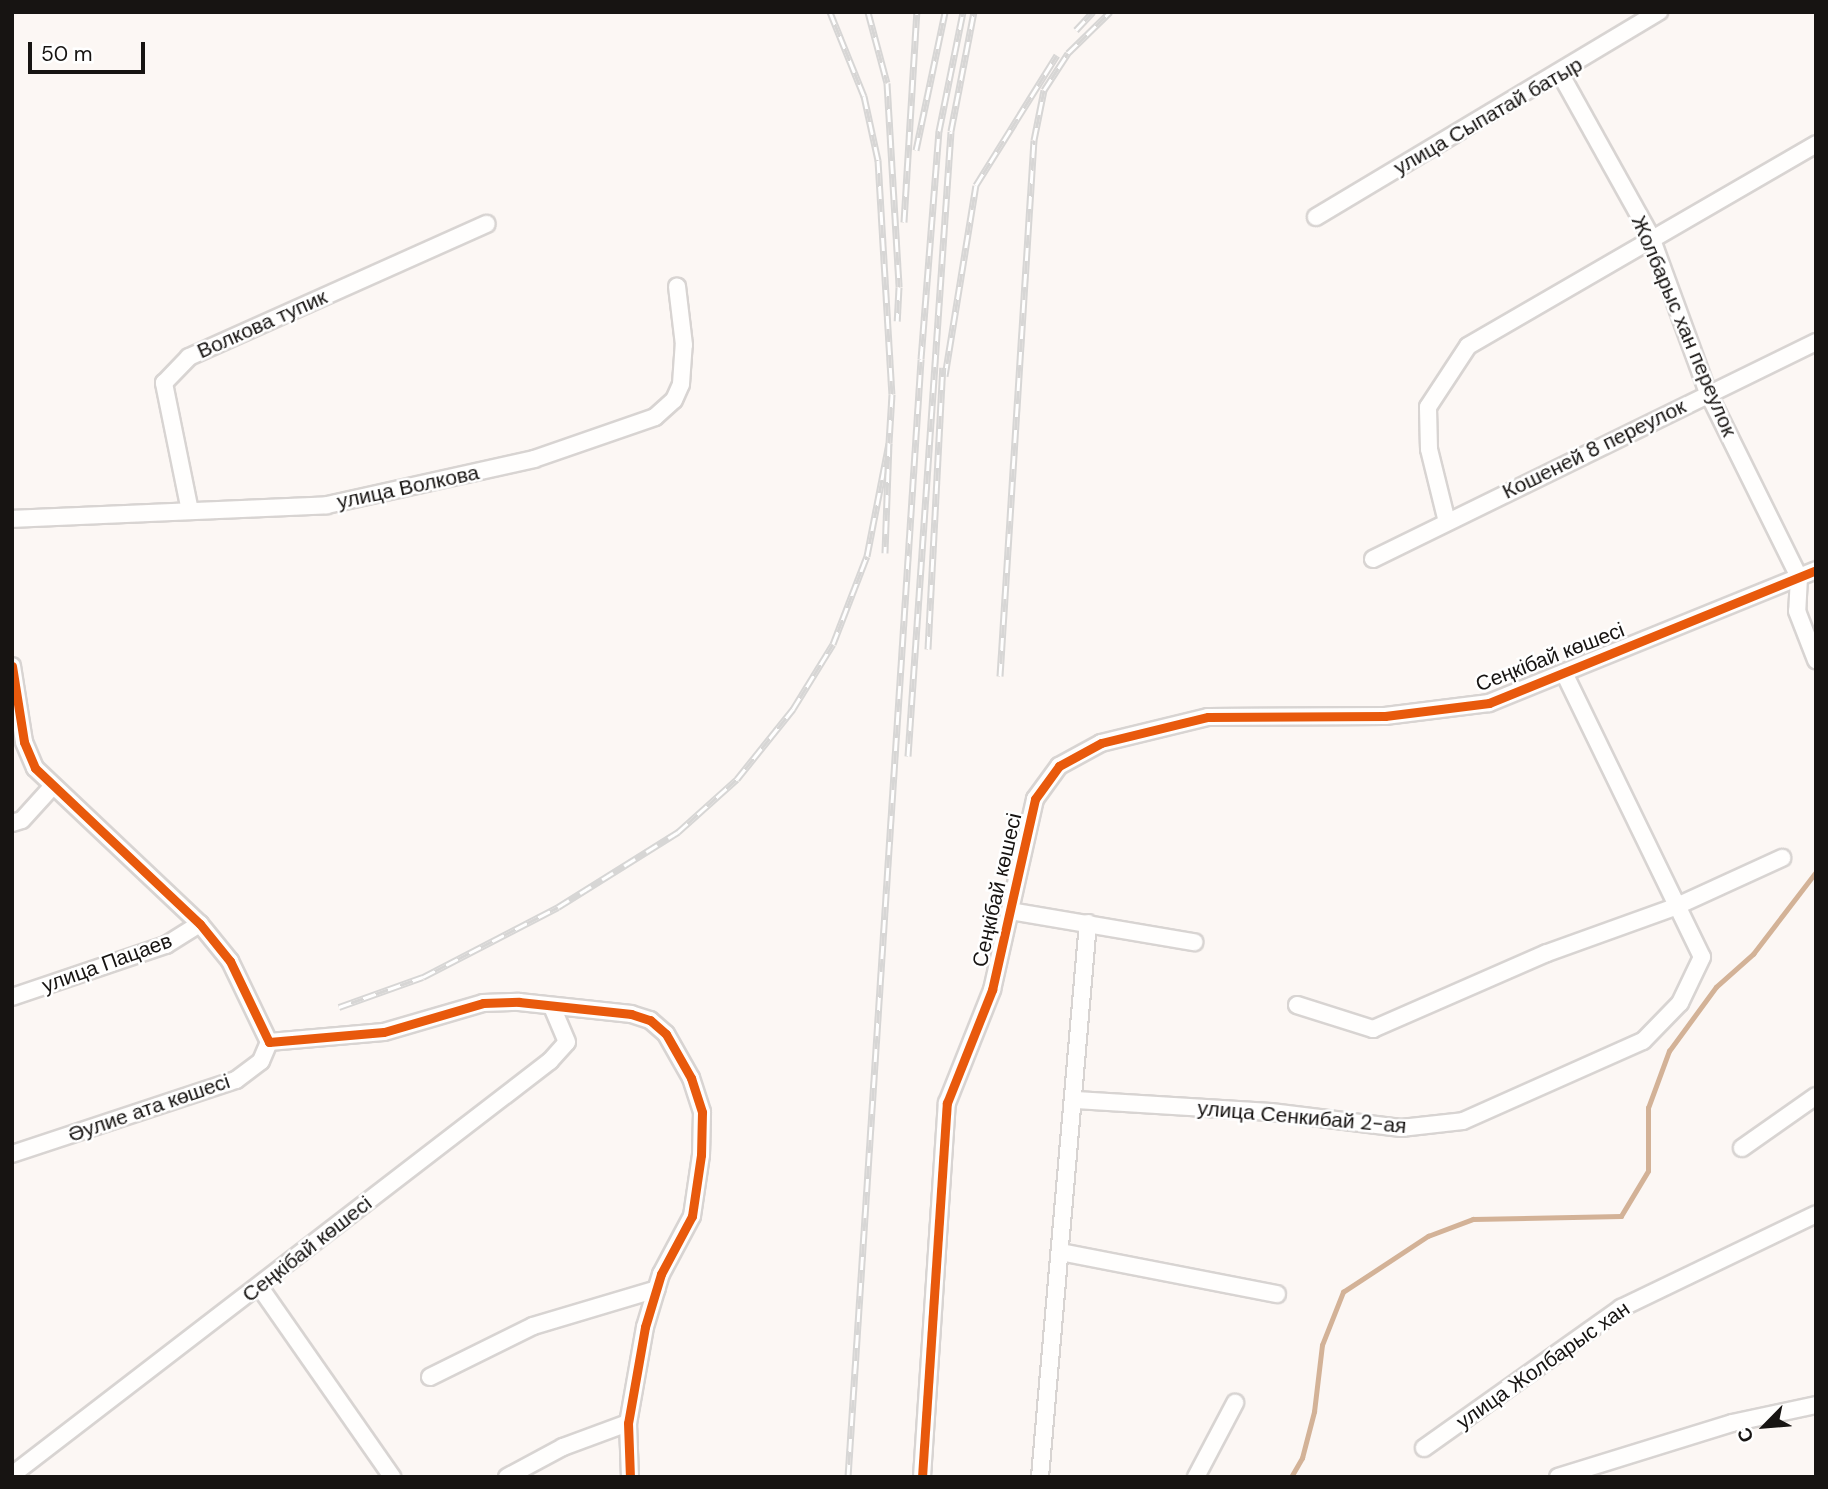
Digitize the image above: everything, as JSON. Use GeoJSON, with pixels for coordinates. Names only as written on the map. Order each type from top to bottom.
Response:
{"type":"FeatureCollection","features":[{"type":"Feature","properties":{"kind":"street","name":"улица Сыпатай батыр"},"geometry":{"type":"LineString","coordinates":[[1316,217],[1561,75],[1659,12]]}},
{"type":"Feature","properties":{"kind":"street","name":"Жолбарыс хан переулок"},"geometry":{"type":"LineString","coordinates":[[1561,75],[1651,237],[1708,393],[1799,577],[1797,611],[1816,660]]}},
{"type":"Feature","properties":{"kind":"street"},"geometry":{"type":"LineString","coordinates":[[1447,522],[1429,449],[1428,407],[1468,346],[1651,237],[1816,145]]}},
{"type":"Feature","properties":{"kind":"street","name":"Волкова тупик"},"geometry":{"type":"LineString","coordinates":[[190,511],[164,383],[189,357],[487,224]]}},
{"type":"Feature","properties":{"kind":"street","name":"улица Волкова"},"geometry":{"type":"LineString","coordinates":[[12,519],[327,505],[534,459],[655,417],[674,400],[681,384],[684,345],[677,286]]}},
{"type":"Feature","properties":{"kind":"street","name":"Кошеней 8 переулок"},"geometry":{"type":"LineString","coordinates":[[1374,559],[1816,342]]}},
{"type":"Feature","properties":{"kind":"street","name":"Сеңкібай көшесі"},"geometry":{"type":"LineString","coordinates":[[922,1477],[947,1103],[992,990],[1035,799],[1059,766],[1101,743],[1208,717],[1385,716],[1489,703],[1816,570]]}},
{"type":"Feature","properties":{"kind":"street"},"geometry":{"type":"LineString","coordinates":[[12,666],[24,742],[35,768],[51,788],[200,924],[230,961],[269,1042],[384,1032],[483,1003],[552,1006],[650,1020],[666,1034],[691,1078],[702,1112],[692,1216],[657,1289],[628,1423],[630,1477]]}},
{"type":"Feature","properties":{"kind":"street","name":"улица Сенкибай 2-ая"},"geometry":{"type":"LineString","coordinates":[[1076,1100],[1271,1112],[1401,1128],[1463,1121],[1643,1041],[1680,1003],[1702,957],[1675,907],[1564,673]]}},
{"type":"Feature","properties":{"kind":"street"},"geometry":{"type":"LineString","coordinates":[[12,823],[22,820],[51,788]]}},
{"type":"Feature","properties":{"kind":"street"},"geometry":{"type":"LineString","coordinates":[[1297,1005],[1373,1029],[1547,953],[1675,907],[1782,858]]}},
{"type":"Feature","properties":{"kind":"street"},"geometry":{"type":"LineString","coordinates":[[1010,911],[1194,942]]}},
{"type":"Feature","properties":{"kind":"street"},"geometry":{"type":"LineString","coordinates":[[1040,1477],[1076,1100],[1088,923]]}},
{"type":"Feature","properties":{"kind":"street","name":"улица Пацаев"},"geometry":{"type":"LineString","coordinates":[[12,996],[166,945],[200,924]]}},
{"type":"Feature","properties":{"kind":"street","name":"Сеңкібай көшесі"},"geometry":{"type":"LineString","coordinates":[[12,1475],[551,1061],[566,1042],[552,1006]]}},
{"type":"Feature","properties":{"kind":"street","name":"Әулие ата көшесі"},"geometry":{"type":"LineString","coordinates":[[12,1154],[236,1080],[261,1061],[269,1042]]}},
{"type":"Feature","properties":{"kind":"street"},"geometry":{"type":"LineString","coordinates":[[1742,1148],[1816,1096]]}},
{"type":"Feature","properties":{"kind":"street","name":"улица Жолбарыс хан"},"geometry":{"type":"LineString","coordinates":[[1424,1448],[1620,1308],[1816,1214]]}},
{"type":"Feature","properties":{"kind":"street"},"geometry":{"type":"LineString","coordinates":[[1060,1252],[1277,1294]]}},
{"type":"Feature","properties":{"kind":"street"},"geometry":{"type":"LineString","coordinates":[[259,1286],[392,1477]]}},
{"type":"Feature","properties":{"kind":"street"},"geometry":{"type":"LineString","coordinates":[[430,1377],[533,1326],[657,1289]]}},
{"type":"Feature","properties":{"kind":"street"},"geometry":{"type":"LineString","coordinates":[[1196,1477],[1235,1403]]}},
{"type":"Feature","properties":{"kind":"street"},"geometry":{"type":"LineString","coordinates":[[1558,1477],[1732,1423],[1816,1405]]}},
{"type":"Feature","properties":{"kind":"street"},"geometry":{"type":"LineString","coordinates":[[507,1477],[563,1447],[628,1423]]}},
{"type":"Feature","properties":{"kind":"waterway"},"geometry":{"type":"LineString","coordinates":[[1291,1477],[1302,1458],[1314,1412],[1322,1345],[1343,1292],[1428,1236],[1473,1219],[1621,1216],[1648,1171],[1648,1108],[1669,1051],[1716,987],[1753,954],[1816,872]]}},
{"type":"Feature","properties":{"kind":"railway"},"geometry":{"type":"LineString","coordinates":[[830,12],[864,96],[878,160],[892,394],[889,443]]}},
{"type":"Feature","properties":{"kind":"railway"},"geometry":{"type":"LineString","coordinates":[[868,12],[887,83],[899,287],[897,321]]}},
{"type":"Feature","properties":{"kind":"railway"},"geometry":{"type":"LineString","coordinates":[[904,222],[917,12]]}},
{"type":"Feature","properties":{"kind":"railway"},"geometry":{"type":"LineString","coordinates":[[916,150],[945,12]]}},
{"type":"Feature","properties":{"kind":"railway"},"geometry":{"type":"LineString","coordinates":[[848,1477],[921,359],[939,131],[963,12]]}},
{"type":"Feature","properties":{"kind":"railway"},"geometry":{"type":"LineString","coordinates":[[908,756],[951,131],[974,12]]}},
{"type":"Feature","properties":{"kind":"railway"},"geometry":{"type":"LineString","coordinates":[[1076,30],[1093,12]]}},
{"type":"Feature","properties":{"kind":"railway"},"geometry":{"type":"LineString","coordinates":[[1000,676],[1034,140],[1044,90],[1068,53],[1110,12]]}},
{"type":"Feature","properties":{"kind":"railway"},"geometry":{"type":"LineString","coordinates":[[945,376],[976,185],[1057,55]]}},
{"type":"Feature","properties":{"kind":"railway"},"geometry":{"type":"LineString","coordinates":[[928,649],[943,367]]}},
{"type":"Feature","properties":{"kind":"railway"},"geometry":{"type":"LineString","coordinates":[[339,1007],[423,977],[558,907],[678,832],[737,779],[793,709],[833,644],[867,556],[889,443],[885,553]]}},
{"type":"Feature","properties":{"kind":"cycle path"},"geometry":{"type":"LineString","coordinates":[[922,1477],[947,1103],[992,990],[1035,799],[1059,766],[1101,743],[1208,717],[1385,716],[1489,703],[1816,570]]}},
{"type":"Feature","properties":{"kind":"cycle path"},"geometry":{"type":"LineString","coordinates":[[12,666],[24,742],[35,768],[200,924],[230,961],[269,1042],[384,1032],[483,1003],[519,1002],[631,1014],[650,1020],[666,1034],[691,1078],[702,1112],[701,1155],[692,1216],[661,1274],[645,1327],[628,1423],[630,1477]]}}]}
